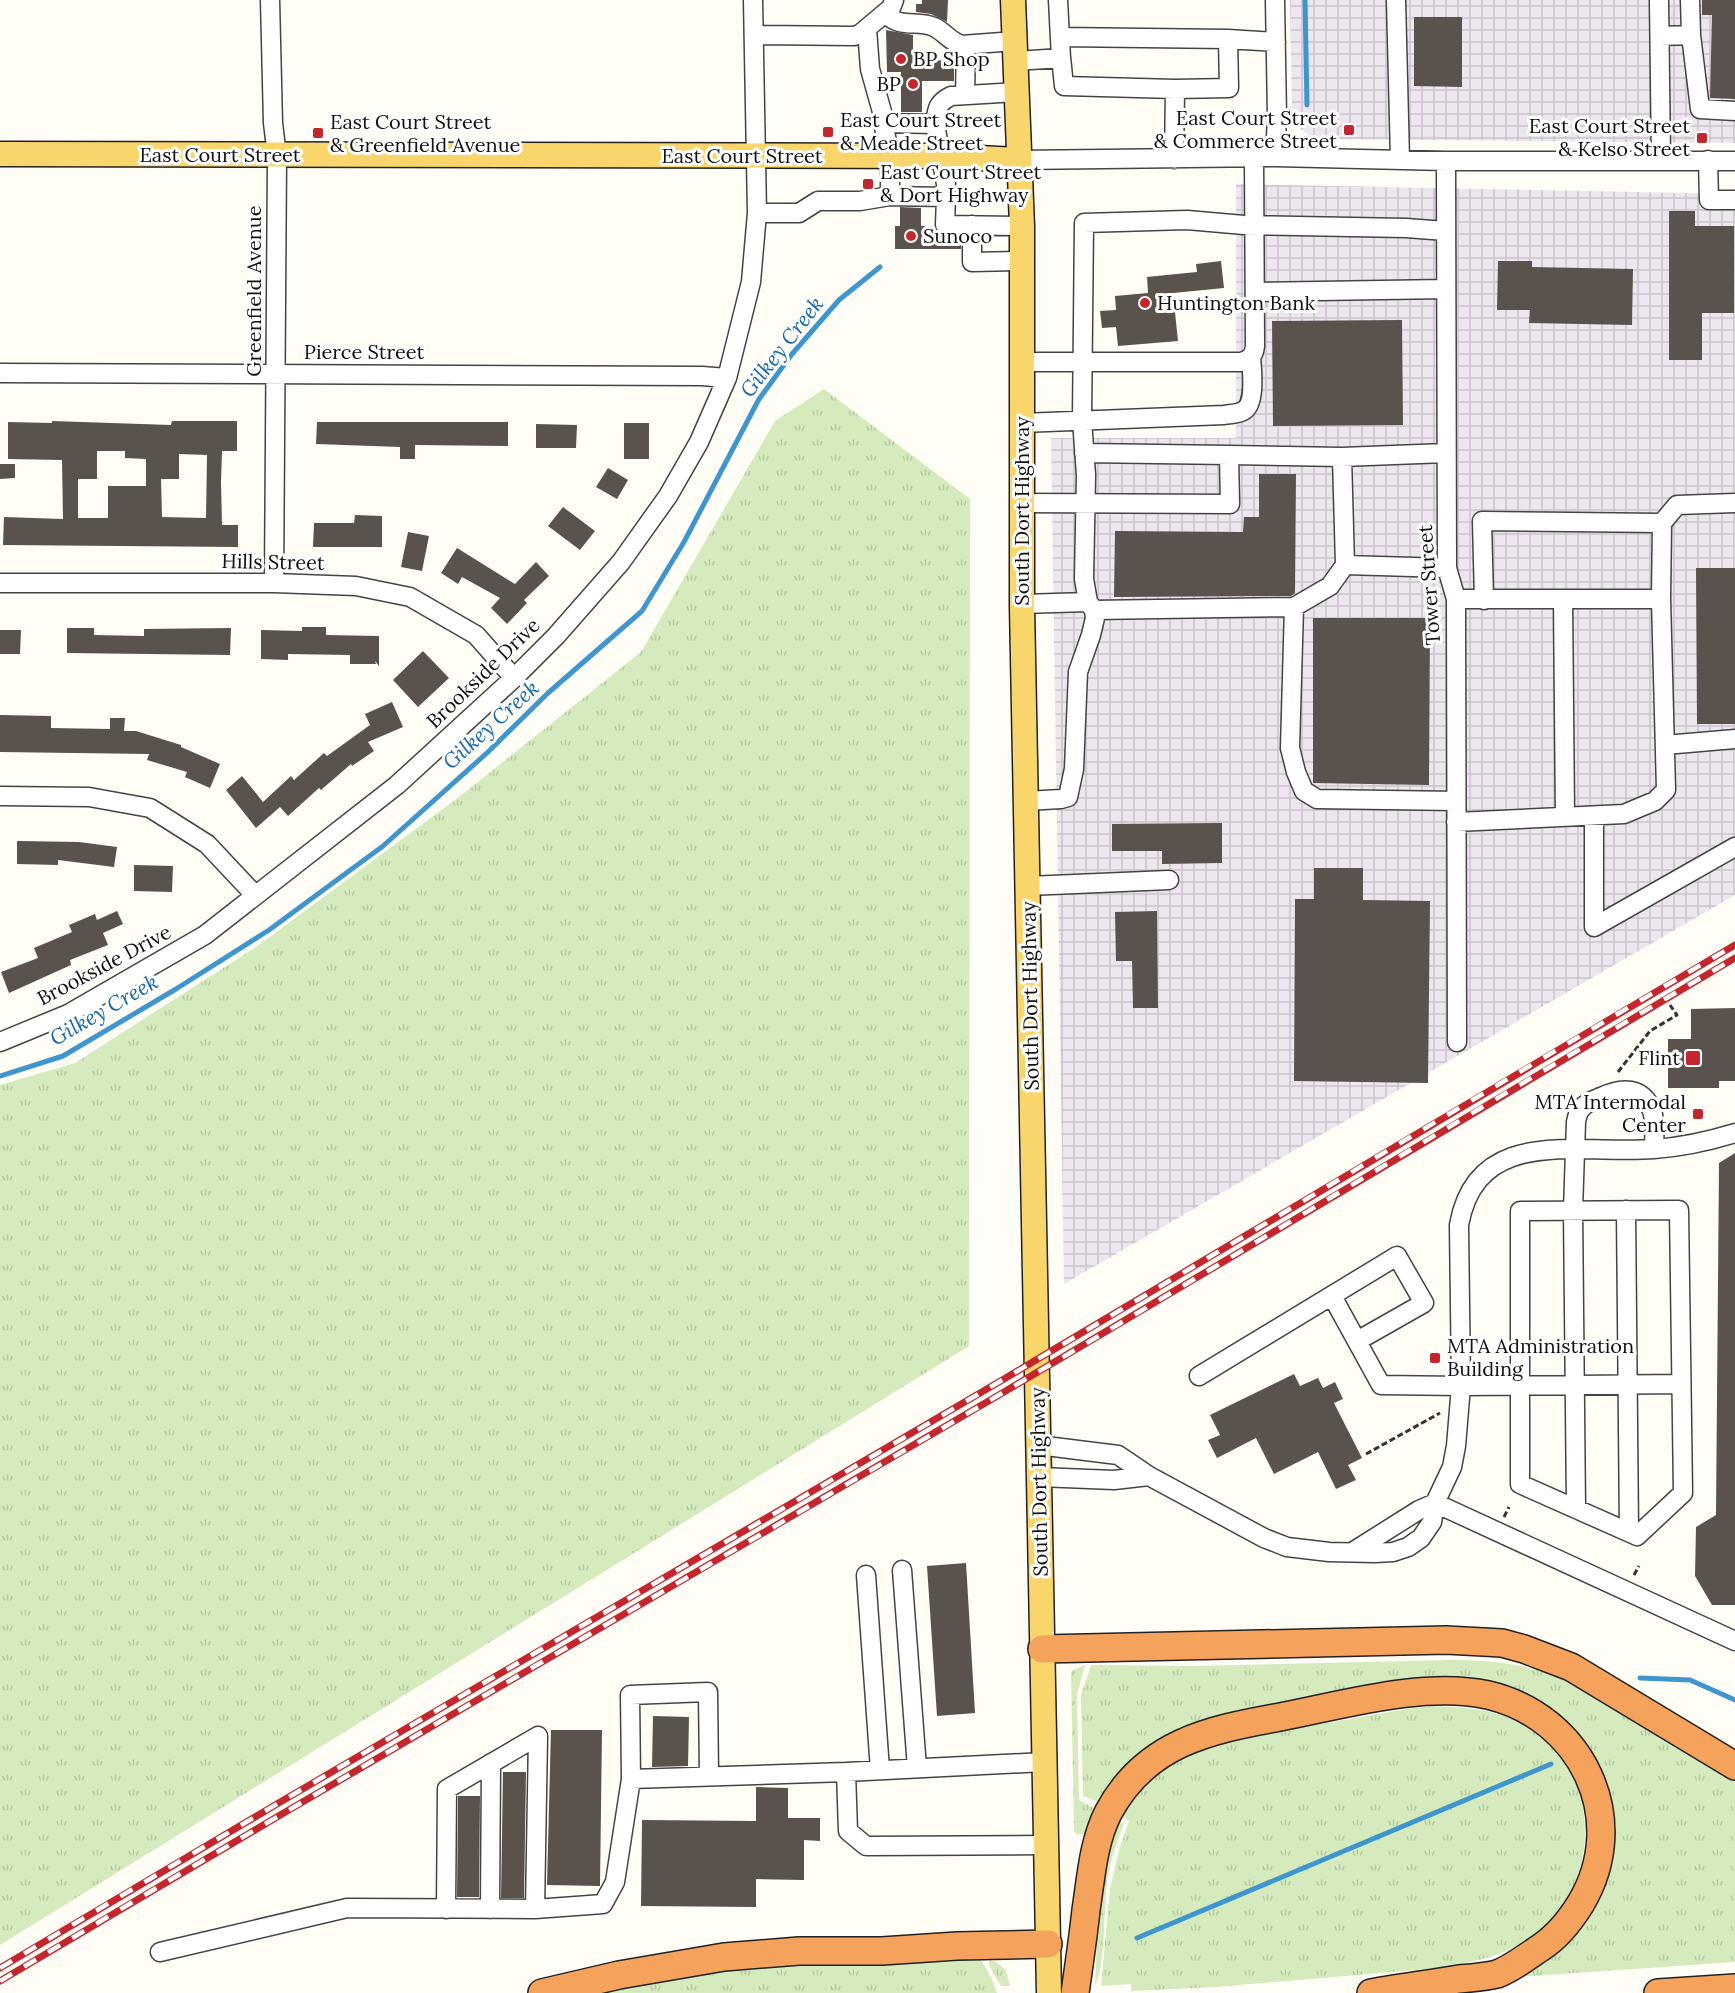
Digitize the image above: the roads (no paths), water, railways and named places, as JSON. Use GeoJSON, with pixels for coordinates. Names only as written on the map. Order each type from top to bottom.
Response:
{"type":"FeatureCollection","features":[{"type":"Feature","properties":{"kind":"highway"},"geometry":{"type":"LineString","coordinates":[[1042,1649],[1446,1640],[1502,1644],[1524,1649],[1571,1667],[1735,1766]]}},
{"type":"Feature","properties":{"kind":"highway"},"geometry":{"type":"LineString","coordinates":[[1075,1993],[1092,1867],[1102,1826],[1130,1780],[1145,1765],[1166,1750],[1213,1731],[1410,1693],[1459,1691],[1486,1695],[1508,1701],[1533,1712],[1555,1728],[1572,1747],[1593,1785],[1599,1807],[1600,1849],[1595,1873],[1586,1895],[1574,1915],[1559,1933],[1542,1947],[1499,1973],[1371,1993]]}},
{"type":"Feature","properties":{"kind":"highway"},"geometry":{"type":"LineString","coordinates":[[542,1993],[642,1970],[724,1957],[799,1952],[1048,1944]]}},
{"type":"Feature","properties":{"kind":"highway"},"geometry":{"type":"LineString","coordinates":[[1658,1993],[1735,1988]]}},
{"type":"Feature","properties":{"kind":"main road","name":"South Dort Highway"},"geometry":{"type":"LineString","coordinates":[[1013,0],[1022,226],[1022,604],[1049,1993]]}},
{"type":"Feature","properties":{"kind":"main road","name":"East Court Street"},"geometry":{"type":"LineString","coordinates":[[0,154],[941,156],[1019,160]]}},
{"type":"Feature","properties":{"kind":"street","name":"Greenfield Avenue"},"geometry":{"type":"LineString","coordinates":[[270,0],[273,123],[277,156],[274,583]]}},
{"type":"Feature","properties":{"kind":"street","name":"Brookside Drive"},"geometry":{"type":"LineString","coordinates":[[0,1041],[68,1014],[205,935],[397,785],[514,678],[556,636],[621,562],[668,496],[699,442],[727,378],[751,282],[757,213],[753,0]]}},
{"type":"Feature","properties":{"kind":"street"},"geometry":{"type":"LineString","coordinates":[[1058,0],[1064,86],[1229,88],[1228,39]]}},
{"type":"Feature","properties":{"kind":"street"},"geometry":{"type":"LineString","coordinates":[[1275,0],[1275,157]]}},
{"type":"Feature","properties":{"kind":"street"},"geometry":{"type":"LineString","coordinates":[[1396,0],[1400,159]]}},
{"type":"Feature","properties":{"kind":"street"},"geometry":{"type":"LineString","coordinates":[[1659,0],[1661,160]]}},
{"type":"Feature","properties":{"kind":"street"},"geometry":{"type":"LineString","coordinates":[[1690,0],[1690,35],[1700,109],[1735,111]]}},
{"type":"Feature","properties":{"kind":"street"},"geometry":{"type":"LineString","coordinates":[[755,35],[854,36],[867,29],[889,7]]}},
{"type":"Feature","properties":{"kind":"street"},"geometry":{"type":"LineString","coordinates":[[889,7],[891,20],[903,24],[932,26],[955,43],[1061,57]]}},
{"type":"Feature","properties":{"kind":"street"},"geometry":{"type":"LineString","coordinates":[[867,29],[870,69],[890,156],[890,196]]}},
{"type":"Feature","properties":{"kind":"street"},"geometry":{"type":"LineString","coordinates":[[1659,36],[1690,35]]}},
{"type":"Feature","properties":{"kind":"street"},"geometry":{"type":"LineString","coordinates":[[1060,38],[1228,39],[1276,42]]}},
{"type":"Feature","properties":{"kind":"street"},"geometry":{"type":"LineString","coordinates":[[965,95],[966,45]]}},
{"type":"Feature","properties":{"kind":"street"},"geometry":{"type":"LineString","coordinates":[[1174,89],[1174,159]]}},
{"type":"Feature","properties":{"kind":"street"},"geometry":{"type":"LineString","coordinates":[[1017,92],[951,96],[937,105],[935,124],[946,197],[945,225],[1022,226]]}},
{"type":"Feature","properties":{"kind":"street"},"geometry":{"type":"LineString","coordinates":[[884,123],[935,124]]}},
{"type":"Feature","properties":{"kind":"street"},"geometry":{"type":"LineString","coordinates":[[1022,423],[1224,414],[1244,411],[1250,405],[1251,357],[1255,346],[1254,157]]}},
{"type":"Feature","properties":{"kind":"street","name":"East Court Street"},"geometry":{"type":"LineString","coordinates":[[1019,160],[1275,157],[1446,161],[1735,161]]}},
{"type":"Feature","properties":{"kind":"street"},"geometry":{"type":"LineString","coordinates":[[1708,160],[1709,200],[1735,200]]}},
{"type":"Feature","properties":{"kind":"street","name":"Tower Street"},"geometry":{"type":"LineString","coordinates":[[1446,161],[1447,568],[1456,599],[1457,1042]]}},
{"type":"Feature","properties":{"kind":"street"},"geometry":{"type":"LineString","coordinates":[[757,213],[799,213],[818,201],[860,201],[890,196],[946,197]]}},
{"type":"Feature","properties":{"kind":"street"},"geometry":{"type":"LineString","coordinates":[[1026,801],[1068,797],[1074,769],[1078,672],[1095,618],[1084,579],[1086,475],[1082,420],[1082,361],[1084,223],[1186,220],[1256,225],[1446,231]]}},
{"type":"Feature","properties":{"kind":"street"},"geometry":{"type":"LineString","coordinates":[[972,225],[972,262],[1021,261]]}},
{"type":"Feature","properties":{"kind":"street"},"geometry":{"type":"LineString","coordinates":[[1255,292],[1446,289]]}},
{"type":"Feature","properties":{"kind":"street"},"geometry":{"type":"LineString","coordinates":[[1022,362],[1241,362],[1251,357]]}},
{"type":"Feature","properties":{"kind":"street","name":"Pierce Street"},"geometry":{"type":"LineString","coordinates":[[0,373],[702,376],[727,378]]}},
{"type":"Feature","properties":{"kind":"street"},"geometry":{"type":"LineString","coordinates":[[1084,453],[1342,457],[1446,453]]}},
{"type":"Feature","properties":{"kind":"street"},"geometry":{"type":"LineString","coordinates":[[1022,503],[1230,504],[1229,455]]}},
{"type":"Feature","properties":{"kind":"street"},"geometry":{"type":"LineString","coordinates":[[1022,604],[1294,607],[1330,586],[1345,565],[1342,457]]}},
{"type":"Feature","properties":{"kind":"street"},"geometry":{"type":"LineString","coordinates":[[1456,822],[1624,814],[1655,801],[1666,789],[1661,599],[1662,523],[1677,504],[1735,503]]}},
{"type":"Feature","properties":{"kind":"street"},"geometry":{"type":"LineString","coordinates":[[1484,600],[1482,521],[1662,523]]}},
{"type":"Feature","properties":{"kind":"street"},"geometry":{"type":"LineString","coordinates":[[1345,565],[1447,568]]}},
{"type":"Feature","properties":{"kind":"street","name":"Hills Street"},"geometry":{"type":"LineString","coordinates":[[0,582],[274,583],[356,586],[410,597],[476,635],[514,678]]}},
{"type":"Feature","properties":{"kind":"street"},"geometry":{"type":"LineString","coordinates":[[1456,599],[1661,599]]}},
{"type":"Feature","properties":{"kind":"street"},"geometry":{"type":"LineString","coordinates":[[1563,599],[1564,816]]}},
{"type":"Feature","properties":{"kind":"street"},"geometry":{"type":"LineString","coordinates":[[1294,607],[1290,748],[1304,791],[1317,799],[1456,801]]}},
{"type":"Feature","properties":{"kind":"street"},"geometry":{"type":"LineString","coordinates":[[1665,745],[1735,739]]}},
{"type":"Feature","properties":{"kind":"street"},"geometry":{"type":"LineString","coordinates":[[0,796],[89,797],[150,808],[207,844],[255,895]]}},
{"type":"Feature","properties":{"kind":"street"},"geometry":{"type":"LineString","coordinates":[[1594,816],[1594,927],[1735,846]]}},
{"type":"Feature","properties":{"kind":"street"},"geometry":{"type":"LineString","coordinates":[[1028,886],[1170,880]]}},
{"type":"Feature","properties":{"kind":"street"},"geometry":{"type":"LineString","coordinates":[[1576,1509],[1573,1210],[1576,1122],[1579,1111],[1586,1103],[1614,1091],[1627,1090],[1637,1093],[1646,1100],[1652,1110],[1654,1149]]}},
{"type":"Feature","properties":{"kind":"street"},"geometry":{"type":"LineString","coordinates":[[1038,1445],[1118,1455],[1149,1476],[1264,1538],[1287,1547],[1329,1552],[1393,1552],[1408,1547],[1421,1538],[1432,1522],[1435,1503],[1452,1467],[1461,1386],[1459,1225],[1463,1205],[1472,1186],[1499,1162],[1518,1153],[1539,1149],[1654,1149],[1735,1133]]}},
{"type":"Feature","properties":{"kind":"street"},"geometry":{"type":"LineString","coordinates":[[1626,1210],[1629,1532]]}},
{"type":"Feature","properties":{"kind":"street"},"geometry":{"type":"LineString","coordinates":[[1626,1210],[1679,1210],[1683,1493],[1637,1536],[1520,1484],[1520,1211],[1626,1210]]}},
{"type":"Feature","properties":{"kind":"street"},"geometry":{"type":"LineString","coordinates":[[1199,1376],[1397,1256],[1424,1303],[1357,1341]]}},
{"type":"Feature","properties":{"kind":"street"},"geometry":{"type":"LineString","coordinates":[[1332,1296],[1381,1385],[1681,1384]]}},
{"type":"Feature","properties":{"kind":"street"},"geometry":{"type":"LineString","coordinates":[[1039,1477],[1114,1480],[1149,1476]]}},
{"type":"Feature","properties":{"kind":"street"},"geometry":{"type":"LineString","coordinates":[[1354,1552],[1419,1510],[1435,1503],[1735,1641]]}},
{"type":"Feature","properties":{"kind":"street"},"geometry":{"type":"LineString","coordinates":[[902,1570],[917,1768]]}},
{"type":"Feature","properties":{"kind":"street"},"geometry":{"type":"LineString","coordinates":[[866,1575],[880,1770]]}},
{"type":"Feature","properties":{"kind":"street"},"geometry":{"type":"LineString","coordinates":[[160,1952],[347,1908],[490,1909],[603,1904],[615,1882],[631,1779],[630,1695],[708,1692],[709,1776]]}},
{"type":"Feature","properties":{"kind":"street"},"geometry":{"type":"LineString","coordinates":[[446,1909],[447,1789],[538,1736],[535,1908]]}},
{"type":"Feature","properties":{"kind":"street"},"geometry":{"type":"LineString","coordinates":[[631,1779],[846,1772],[1044,1762]]}},
{"type":"Feature","properties":{"kind":"street"},"geometry":{"type":"LineString","coordinates":[[490,1909],[492,1763]]}},
{"type":"Feature","properties":{"kind":"street"},"geometry":{"type":"LineString","coordinates":[[846,1772],[848,1831],[866,1846],[1045,1845]]}},
{"type":"Feature","properties":{"kind":"waterway","name":"Gilkey Creek"},"geometry":{"type":"LineString","coordinates":[[1305,0],[1307,105]]}},
{"type":"Feature","properties":{"kind":"waterway","name":"Gilkey Creek"},"geometry":{"type":"LineString","coordinates":[[0,1076],[63,1056],[176,989],[269,930],[383,846],[488,752],[548,693],[642,611],[684,542],[759,399],[792,354],[839,300],[880,267]]}},
{"type":"Feature","properties":{"kind":"waterway"},"geometry":{"type":"LineString","coordinates":[[1640,1678],[1690,1680],[1735,1700]]}},
{"type":"Feature","properties":{"kind":"waterway"},"geometry":{"type":"LineString","coordinates":[[1137,1938],[1551,1764]]}},
{"type":"Feature","properties":{"kind":"railway"},"geometry":{"type":"LineString","coordinates":[[0,1968],[1004,1379],[1735,945]]}},
{"type":"Feature","properties":{"kind":"railway"},"geometry":{"type":"LineString","coordinates":[[0,1981],[1004,1392],[1735,958]]}},
{"type":"Feature","properties":{"kind":"place","name":"BP Shop"},"geometry":{"type":"Point","coordinates":[901,59]}},
{"type":"Feature","properties":{"kind":"place","name":"BP"},"geometry":{"type":"Point","coordinates":[913,84]}},
{"type":"Feature","properties":{"kind":"place","name":"East Court Street & Commerce Street"},"geometry":{"type":"Point","coordinates":[1349,130]}},
{"type":"Feature","properties":{"kind":"place","name":"East Court Street & Meade Street"},"geometry":{"type":"Point","coordinates":[828,132]}},
{"type":"Feature","properties":{"kind":"place","name":"East Court Street & Greenfield Avenue"},"geometry":{"type":"Point","coordinates":[318,133]}},
{"type":"Feature","properties":{"kind":"place","name":"East Court Street & Kelso Street"},"geometry":{"type":"Point","coordinates":[1702,138]}},
{"type":"Feature","properties":{"kind":"place","name":"East Court Street & Dort Highway"},"geometry":{"type":"Point","coordinates":[868,184]}},
{"type":"Feature","properties":{"kind":"place","name":"Sunoco"},"geometry":{"type":"Point","coordinates":[911,236]}},
{"type":"Feature","properties":{"kind":"place","name":"Huntington Bank"},"geometry":{"type":"Point","coordinates":[1145,303]}},
{"type":"Feature","properties":{"kind":"place","name":"Flint"},"geometry":{"type":"Point","coordinates":[1693,1058]}},
{"type":"Feature","properties":{"kind":"place","name":"MTA Intermodal Center"},"geometry":{"type":"Point","coordinates":[1698,1114]}},
{"type":"Feature","properties":{"kind":"place","name":"MTA Administration Building"},"geometry":{"type":"Point","coordinates":[1435,1358]}}]}
